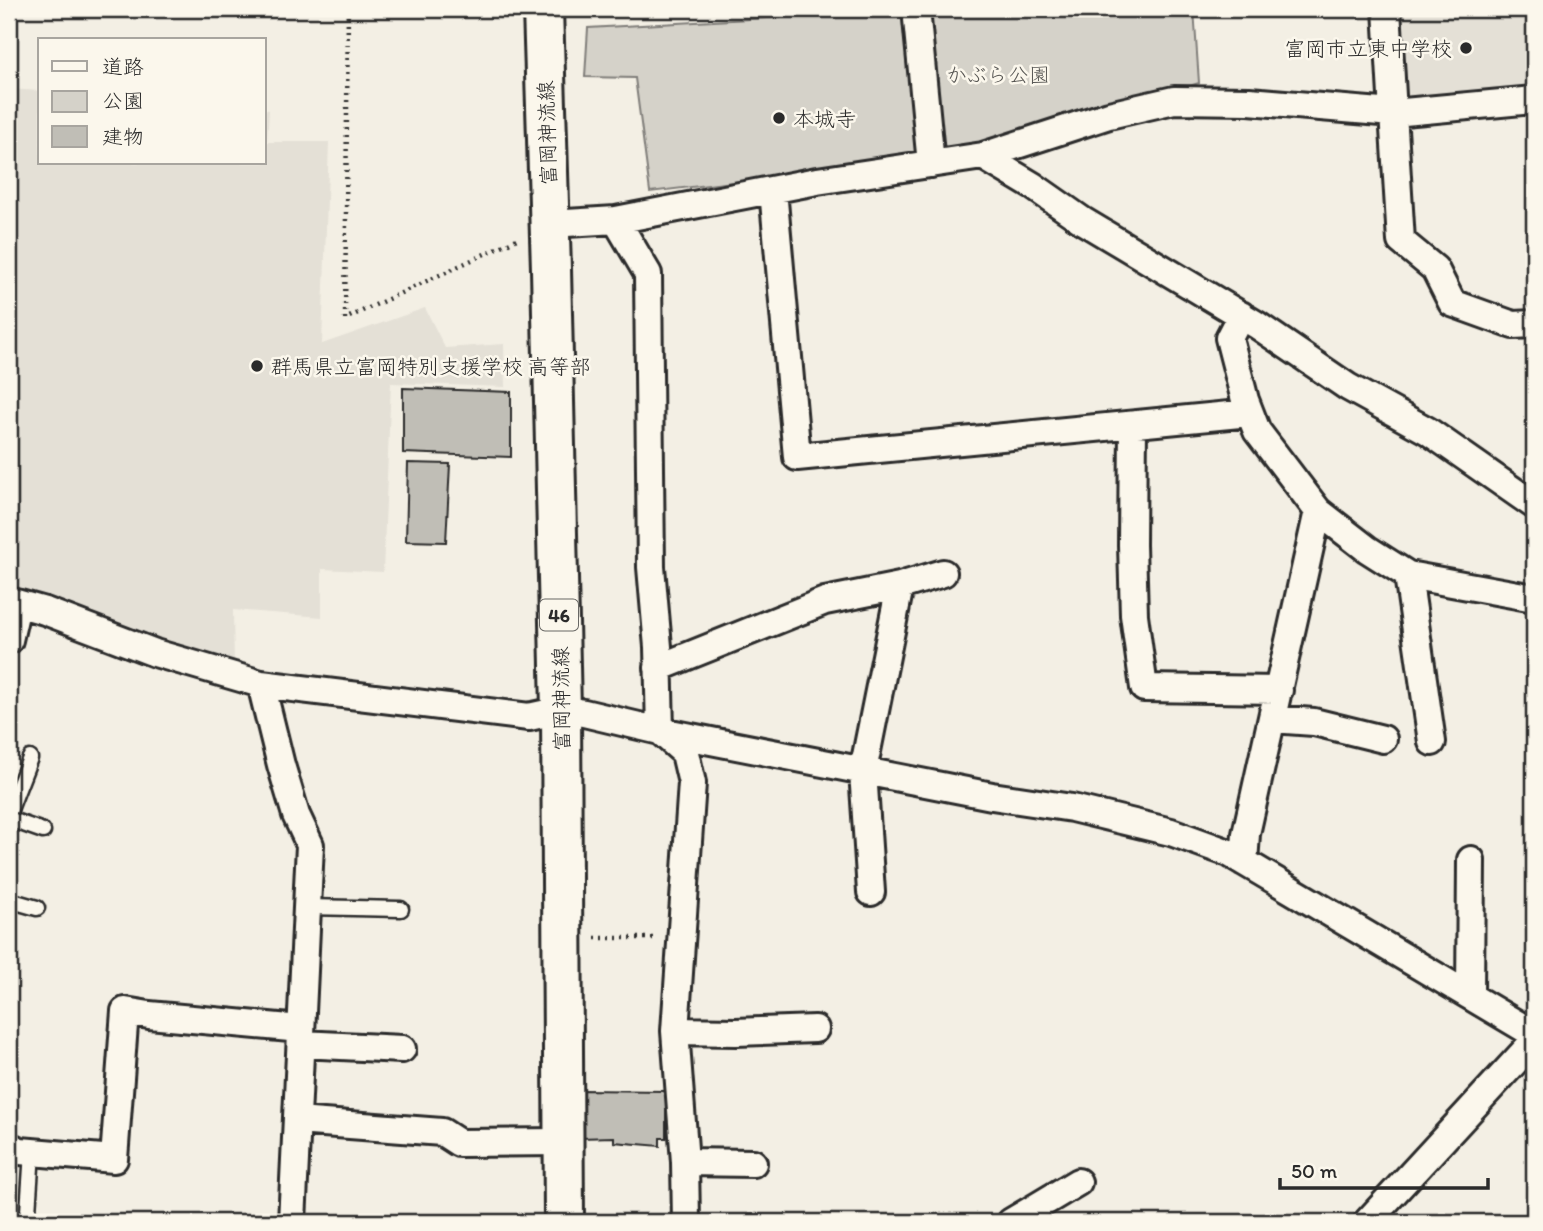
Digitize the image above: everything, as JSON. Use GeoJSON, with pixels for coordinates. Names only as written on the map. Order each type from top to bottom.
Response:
{"type":"FeatureCollection","features":[{"type":"Feature","properties":{"kind":"main road","name":"富岡神流線"},"geometry":{"type":"LineString","coordinates":[[542,9],[537,229],[561,710],[565,1222]]}},
{"type":"Feature","properties":{"kind":"street"},"geometry":{"type":"LineString","coordinates":[[916,9],[931,164]]}},
{"type":"Feature","properties":{"kind":"street"},"geometry":{"type":"LineString","coordinates":[[1387,9],[1401,241],[1434,269],[1452,303],[1513,325],[1534,324]]}},
{"type":"Feature","properties":{"kind":"street"},"geometry":{"type":"LineString","coordinates":[[537,229],[616,220],[773,190],[982,156],[1109,116],[1174,100],[1249,101],[1393,114],[1534,100]]}},
{"type":"Feature","properties":{"kind":"street"},"geometry":{"type":"LineString","coordinates":[[982,156],[1033,186],[1083,221],[1241,316],[1348,387],[1428,431],[1534,505]]}},
{"type":"Feature","properties":{"kind":"street"},"geometry":{"type":"LineString","coordinates":[[773,190],[797,457],[1250,414]]}},
{"type":"Feature","properties":{"kind":"street"},"geometry":{"type":"LineString","coordinates":[[616,220],[648,274],[651,567],[660,731],[685,753],[692,783],[675,1031],[685,1162],[686,1222]]}},
{"type":"Feature","properties":{"kind":"street"},"geometry":{"type":"LineString","coordinates":[[1241,316],[1229,338],[1250,414],[1257,431],[1318,511],[1367,549],[1408,575],[1534,598]]}},
{"type":"Feature","properties":{"kind":"street"},"geometry":{"type":"LineString","coordinates":[[1133,425],[1134,615],[1144,688],[1279,690]]}},
{"type":"Feature","properties":{"kind":"street"},"geometry":{"type":"LineString","coordinates":[[1244,862],[1246,834],[1318,511]]}},
{"type":"Feature","properties":{"kind":"street"},"geometry":{"type":"LineString","coordinates":[[658,668],[825,601],[900,586],[943,573]]}},
{"type":"Feature","properties":{"kind":"street"},"geometry":{"type":"LineString","coordinates":[[1408,575],[1432,742]]}},
{"type":"Feature","properties":{"kind":"street"},"geometry":{"type":"LineString","coordinates":[[871,892],[863,771],[900,586]]}},
{"type":"Feature","properties":{"kind":"street"},"geometry":{"type":"LineString","coordinates":[[9,640],[13,603],[45,611],[155,653],[261,684],[529,717],[561,710],[584,713],[660,731],[863,771],[992,796],[1072,808],[1171,832],[1229,853],[1534,1034]]}},
{"type":"Feature","properties":{"kind":"street"},"geometry":{"type":"LineString","coordinates":[[261,684],[292,803],[310,845],[292,1222]]}},
{"type":"Feature","properties":{"kind":"street"},"geometry":{"type":"LineString","coordinates":[[1272,719],[1314,722],[1384,739]]}},
{"type":"Feature","properties":{"kind":"street"},"geometry":{"type":"LineString","coordinates":[[1470,996],[1471,860]]}},
{"type":"Feature","properties":{"kind":"street"},"geometry":{"type":"LineString","coordinates":[[20,1149],[114,1159],[125,1011],[402,1049]]}},
{"type":"Feature","properties":{"kind":"street"},"geometry":{"type":"LineString","coordinates":[[675,1031],[815,1030]]}},
{"type":"Feature","properties":{"kind":"street"},"geometry":{"type":"LineString","coordinates":[[1368,1221],[1534,1041]]}},
{"type":"Feature","properties":{"kind":"street"},"geometry":{"type":"LineString","coordinates":[[297,1121],[442,1132],[460,1143],[564,1142]]}},
{"type":"Feature","properties":{"kind":"street"},"geometry":{"type":"LineString","coordinates":[[685,1162],[753,1163]]}},
{"type":"Feature","properties":{"kind":"street"},"geometry":{"type":"LineString","coordinates":[[1011,1222],[1078,1182]]}},
{"type":"Feature","properties":{"kind":"lane"},"geometry":{"type":"LineString","coordinates":[[9,812],[30,758]]}},
{"type":"Feature","properties":{"kind":"lane"},"geometry":{"type":"LineString","coordinates":[[9,819],[43,831]]}},
{"type":"Feature","properties":{"kind":"lane"},"geometry":{"type":"LineString","coordinates":[[9,900],[37,908]]}},
{"type":"Feature","properties":{"kind":"lane"},"geometry":{"type":"LineString","coordinates":[[307,907],[401,909]]}},
{"type":"Feature","properties":{"kind":"lane"},"geometry":{"type":"LineString","coordinates":[[20,1149],[28,1212]]}},
{"type":"Feature","properties":{"kind":"path"},"geometry":{"type":"LineString","coordinates":[[348,9],[345,319],[537,229]]}},
{"type":"Feature","properties":{"kind":"path"},"geometry":{"type":"LineString","coordinates":[[563,937],[682,939]]}},
{"type":"Feature","properties":{"kind":"shaded area","name":"富岡市立東中学校"},"geometry":{"type":"Polygon","coordinates":[[[1395,9],[1534,9],[1534,87],[1401,99],[1395,9]]]}},
{"type":"Feature","properties":{"kind":"shaded area","name":"群馬県立富岡特別支援学校 高等部"},"geometry":{"type":"Polygon","coordinates":[[[9,89],[38,91],[38,164],[266,164],[266,110],[269,110],[267,142],[329,142],[322,344],[425,308],[445,348],[504,344],[505,387],[391,383],[383,572],[322,569],[322,617],[233,610],[234,666],[9,590],[9,89]]]}},
{"type":"Feature","properties":{"kind":"green space","name":"かぶら公園"},"geometry":{"type":"Polygon","coordinates":[[[925,9],[1194,9],[1199,83],[1007,140],[940,148],[925,9]]]}},
{"type":"Feature","properties":{"kind":"green space","name":"本城寺"},"geometry":{"type":"Polygon","coordinates":[[[910,10],[922,159],[650,192],[635,78],[585,77],[588,28],[910,10]]]}},
{"type":"Feature","properties":{"kind":"building"},"geometry":{"type":"Polygon","coordinates":[[[403,388],[511,392],[511,457],[403,453],[403,388]]]}},
{"type":"Feature","properties":{"kind":"building"},"geometry":{"type":"Polygon","coordinates":[[[408,463],[450,464],[446,542],[406,541],[408,463]]]}},
{"type":"Feature","properties":{"kind":"building"},"geometry":{"type":"Polygon","coordinates":[[[581,1090],[666,1091],[666,1138],[660,1138],[660,1146],[614,1142],[614,1137],[579,1138],[581,1090]]]}},
{"type":"Feature","properties":{"kind":"place","name":"富岡市立東中学校"},"geometry":{"type":"Point","coordinates":[1466,48]}},
{"type":"Feature","properties":{"kind":"place","name":"本城寺"},"geometry":{"type":"Point","coordinates":[779,118]}},
{"type":"Feature","properties":{"kind":"place","name":"群馬県立富岡特別支援学校 高等部"},"geometry":{"type":"Point","coordinates":[257,366]}}]}
